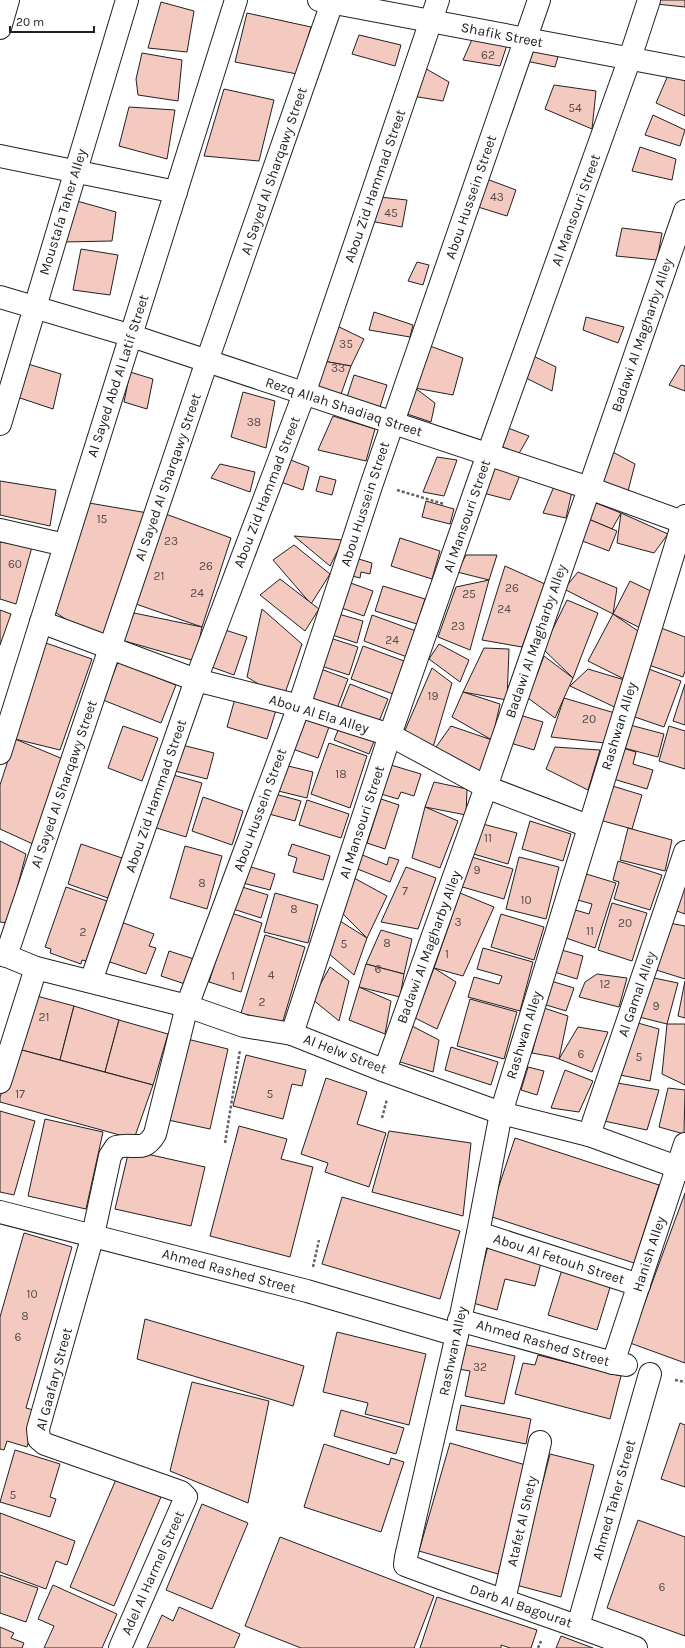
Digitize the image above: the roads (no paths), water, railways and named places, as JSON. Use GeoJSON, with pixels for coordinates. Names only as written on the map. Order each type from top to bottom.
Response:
{"type":"FeatureCollection","features":[{"type":"Feature","properties":{"kind":"street"},"geometry":{"type":"LineString","coordinates":[[0,28],[8,0]]}},
{"type":"Feature","properties":{"kind":"street","name":"Moustafa Taher Alley"},"geometry":{"type":"LineString","coordinates":[[0,424],[127,0]]}},
{"type":"Feature","properties":{"kind":"street","name":"Al Sayed Abd Al Latif Street"},"geometry":{"type":"LineString","coordinates":[[0,753],[132,336],[236,0]]}},
{"type":"Feature","properties":{"kind":"street","name":"Abou Zid Hammad Street"},"geometry":{"type":"LineString","coordinates":[[91,981],[196,680],[304,394],[438,0]]}},
{"type":"Feature","properties":{"kind":"street","name":"Abou Hussein Street"},"geometry":{"type":"LineString","coordinates":[[93,1235],[110,1156],[116,1147],[124,1145],[142,1146],[149,1143],[155,1134],[187,1006],[299,706],[392,423],[539,0]]}},
{"type":"Feature","properties":{"kind":"street","name":"Al Mansouri Street"},"geometry":{"type":"LineString","coordinates":[[292,1034],[390,735],[488,454],[630,58],[649,0]]}},
{"type":"Feature","properties":{"kind":"street","name":"Shafik Street"},"geometry":{"type":"LineString","coordinates":[[328,1],[685,69]]}},
{"type":"Feature","properties":{"kind":"street","name":"Al Sayed Al Sharqawy Street"},"geometry":{"type":"LineString","coordinates":[[3,954],[208,362],[328,1]]}},
{"type":"Feature","properties":{"kind":"street"},"geometry":{"type":"LineString","coordinates":[[0,156],[176,192]]}},
{"type":"Feature","properties":{"kind":"street","name":"Badawi Al Magharby Alley"},"geometry":{"type":"LineString","coordinates":[[385,1070],[486,787],[685,211]]}},
{"type":"Feature","properties":{"kind":"street","name":"Rezq Allah Shadiaq Street"},"geometry":{"type":"LineString","coordinates":[[0,297],[132,336],[684,520]]}},
{"type":"Feature","properties":{"kind":"street","name":"Rashwan Alley"},"geometry":{"type":"LineString","coordinates":[[405,1565],[458,1328],[501,1113],[588,826],[684,520]]}},
{"type":"Feature","properties":{"kind":"street"},"geometry":{"type":"LineString","coordinates":[[0,530],[65,545]]}},
{"type":"Feature","properties":{"kind":"street","name":"Abou Al Ela Alley"},"geometry":{"type":"LineString","coordinates":[[41,622],[196,680],[299,706],[390,735],[486,787],[588,826]]}},
{"type":"Feature","properties":{"kind":"street","name":"Al Gamal Alley"},"geometry":{"type":"LineString","coordinates":[[589,1135],[685,852]]}},
{"type":"Feature","properties":{"kind":"street","name":"Al Helw Street"},"geometry":{"type":"LineString","coordinates":[[3,954],[36,968],[187,1006],[244,1026],[292,1034],[501,1113],[589,1135],[681,1168]]}},
{"type":"Feature","properties":{"kind":"street"},"geometry":{"type":"LineString","coordinates":[[0,1082],[36,968]]}},
{"type":"Feature","properties":{"kind":"street","name":"Hanish Alley"},"geometry":{"type":"LineString","coordinates":[[620,1364],[639,1285],[681,1168],[685,1144]]}},
{"type":"Feature","properties":{"kind":"street","name":"Ahmed Rashed Street"},"geometry":{"type":"LineString","coordinates":[[0,1212],[458,1328],[620,1364]]}},
{"type":"Feature","properties":{"kind":"street","name":"Abou Al Fetouh Street"},"geometry":{"type":"LineString","coordinates":[[478,1233],[639,1285]]}},
{"type":"Feature","properties":{"kind":"street","name":"Al Gaafary Street"},"geometry":{"type":"LineString","coordinates":[[93,1235],[38,1430],[39,1438],[45,1444],[181,1492],[186,1497]]}},
{"type":"Feature","properties":{"kind":"street","name":"Ahmed Taher Street"},"geometry":{"type":"LineString","coordinates":[[578,1626],[650,1374]]}},
{"type":"Feature","properties":{"kind":"street","name":"Atafet Al Shety"},"geometry":{"type":"LineString","coordinates":[[504,1600],[540,1442]]}},
{"type":"Feature","properties":{"kind":"street","name":"Adel Al Harmel Street"},"geometry":{"type":"LineString","coordinates":[[120,1648],[186,1497]]}},
{"type":"Feature","properties":{"kind":"street","name":"Darb Al Bagourat"},"geometry":{"type":"LineString","coordinates":[[405,1565],[636,1648]]}}]}
